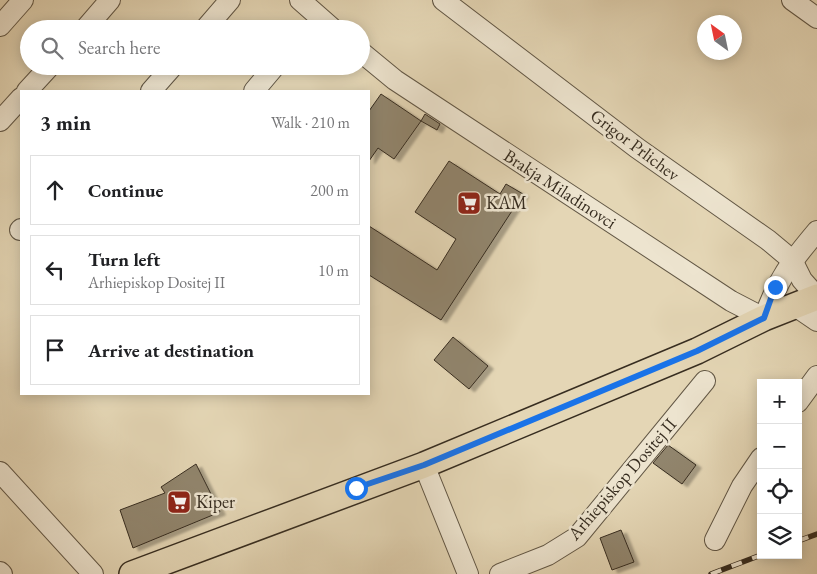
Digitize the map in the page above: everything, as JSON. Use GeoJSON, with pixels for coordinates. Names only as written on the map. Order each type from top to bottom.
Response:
{"type":"FeatureCollection","features":[{"type":"Feature","properties":{"kind":"main road"},"geometry":{"type":"LineString","coordinates":[[132,574],[424,465],[697,351],[764,318],[810,300]]}},
{"type":"Feature","properties":{"kind":"street"},"geometry":{"type":"LineString","coordinates":[[0,26],[23,0]]}},
{"type":"Feature","properties":{"kind":"street"},"geometry":{"type":"LineString","coordinates":[[93,20],[110,0]]}},
{"type":"Feature","properties":{"kind":"street"},"geometry":{"type":"LineString","coordinates":[[213,20],[230,0]]}},
{"type":"Feature","properties":{"kind":"street"},"geometry":{"type":"LineString","coordinates":[[300,0],[311,20]]}},
{"type":"Feature","properties":{"kind":"street","name":"Grigor Prlichev"},"geometry":{"type":"LineString","coordinates":[[443,0],[637,148],[768,240],[792,260],[802,280],[817,321]]}},
{"type":"Feature","properties":{"kind":"street"},"geometry":{"type":"LineString","coordinates":[[792,0],[817,18]]}},
{"type":"Feature","properties":{"kind":"street","name":"Brakja Miladinovci"},"geometry":{"type":"LineString","coordinates":[[370,59],[395,80],[458,122],[731,301],[764,318]]}},
{"type":"Feature","properties":{"kind":"street"},"geometry":{"type":"LineString","coordinates":[[28,90],[42,75]]}},
{"type":"Feature","properties":{"kind":"street"},"geometry":{"type":"LineString","coordinates":[[153,90],[165,75]]}},
{"type":"Feature","properties":{"kind":"street"},"geometry":{"type":"LineString","coordinates":[[255,90],[267,75]]}},
{"type":"Feature","properties":{"kind":"street"},"geometry":{"type":"LineString","coordinates":[[0,121],[20,99]]}},
{"type":"Feature","properties":{"kind":"street"},"geometry":{"type":"LineString","coordinates":[[764,318],[775,287],[792,260],[817,231]]}},
{"type":"Feature","properties":{"kind":"street"},"geometry":{"type":"LineString","coordinates":[[802,397],[817,376]]}},
{"type":"Feature","properties":{"kind":"street","name":"Arhiepiskop Dositej II"},"geometry":{"type":"LineString","coordinates":[[500,574],[548,555],[577,537],[705,381]]}},
{"type":"Feature","properties":{"kind":"street"},"geometry":{"type":"LineString","coordinates":[[715,540],[742,486],[757,464]]}},
{"type":"Feature","properties":{"kind":"street"},"geometry":{"type":"LineString","coordinates":[[424,465],[468,574]]}},
{"type":"Feature","properties":{"kind":"street"},"geometry":{"type":"LineString","coordinates":[[0,472],[93,574]]}},
{"type":"Feature","properties":{"kind":"building"},"geometry":{"type":"Polygon","coordinates":[[[381,94],[421,121],[394,159],[378,148],[370,160],[370,110],[381,94]]]}},
{"type":"Feature","properties":{"kind":"building"},"geometry":{"type":"Polygon","coordinates":[[[425,114],[440,124],[437,130],[421,121],[425,114]]]}},
{"type":"Feature","properties":{"kind":"building"},"geometry":{"type":"Polygon","coordinates":[[[449,161],[500,194],[506,184],[523,194],[441,320],[370,276],[370,227],[437,270],[456,239],[415,212],[449,161]]]}},
{"type":"Feature","properties":{"kind":"building"},"geometry":{"type":"Polygon","coordinates":[[[453,337],[488,366],[469,389],[434,360],[453,337]]]}},
{"type":"Feature","properties":{"kind":"building"},"geometry":{"type":"Polygon","coordinates":[[[668,445],[696,465],[682,484],[653,463],[668,445]]]}},
{"type":"Feature","properties":{"kind":"building","name":"Kiper"},"geometry":{"type":"Polygon","coordinates":[[[196,464],[220,512],[133,548],[120,510],[165,493],[161,487],[196,464]]]}},
{"type":"Feature","properties":{"kind":"building"},"geometry":{"type":"Polygon","coordinates":[[[621,530],[634,562],[612,570],[600,538],[621,530]]]}},
{"type":"Feature","properties":{"kind":"railway"},"geometry":{"type":"LineString","coordinates":[[802,540],[817,534]]}},
{"type":"Feature","properties":{"kind":"railway"},"geometry":{"type":"LineString","coordinates":[[711,574],[757,557]]}},
{"type":"Feature","properties":{"kind":"place","name":"KAM"},"geometry":{"type":"Point","coordinates":[469,203]}},
{"type":"Feature","properties":{"kind":"place","name":"Kiper"},"geometry":{"type":"Point","coordinates":[179,502]}},
{"type":"Feature","properties":{"kind":"route"},"geometry":{"type":"LineString","coordinates":[[356,488],[424,465],[697,351],[764,318],[775,287]]}}]}
